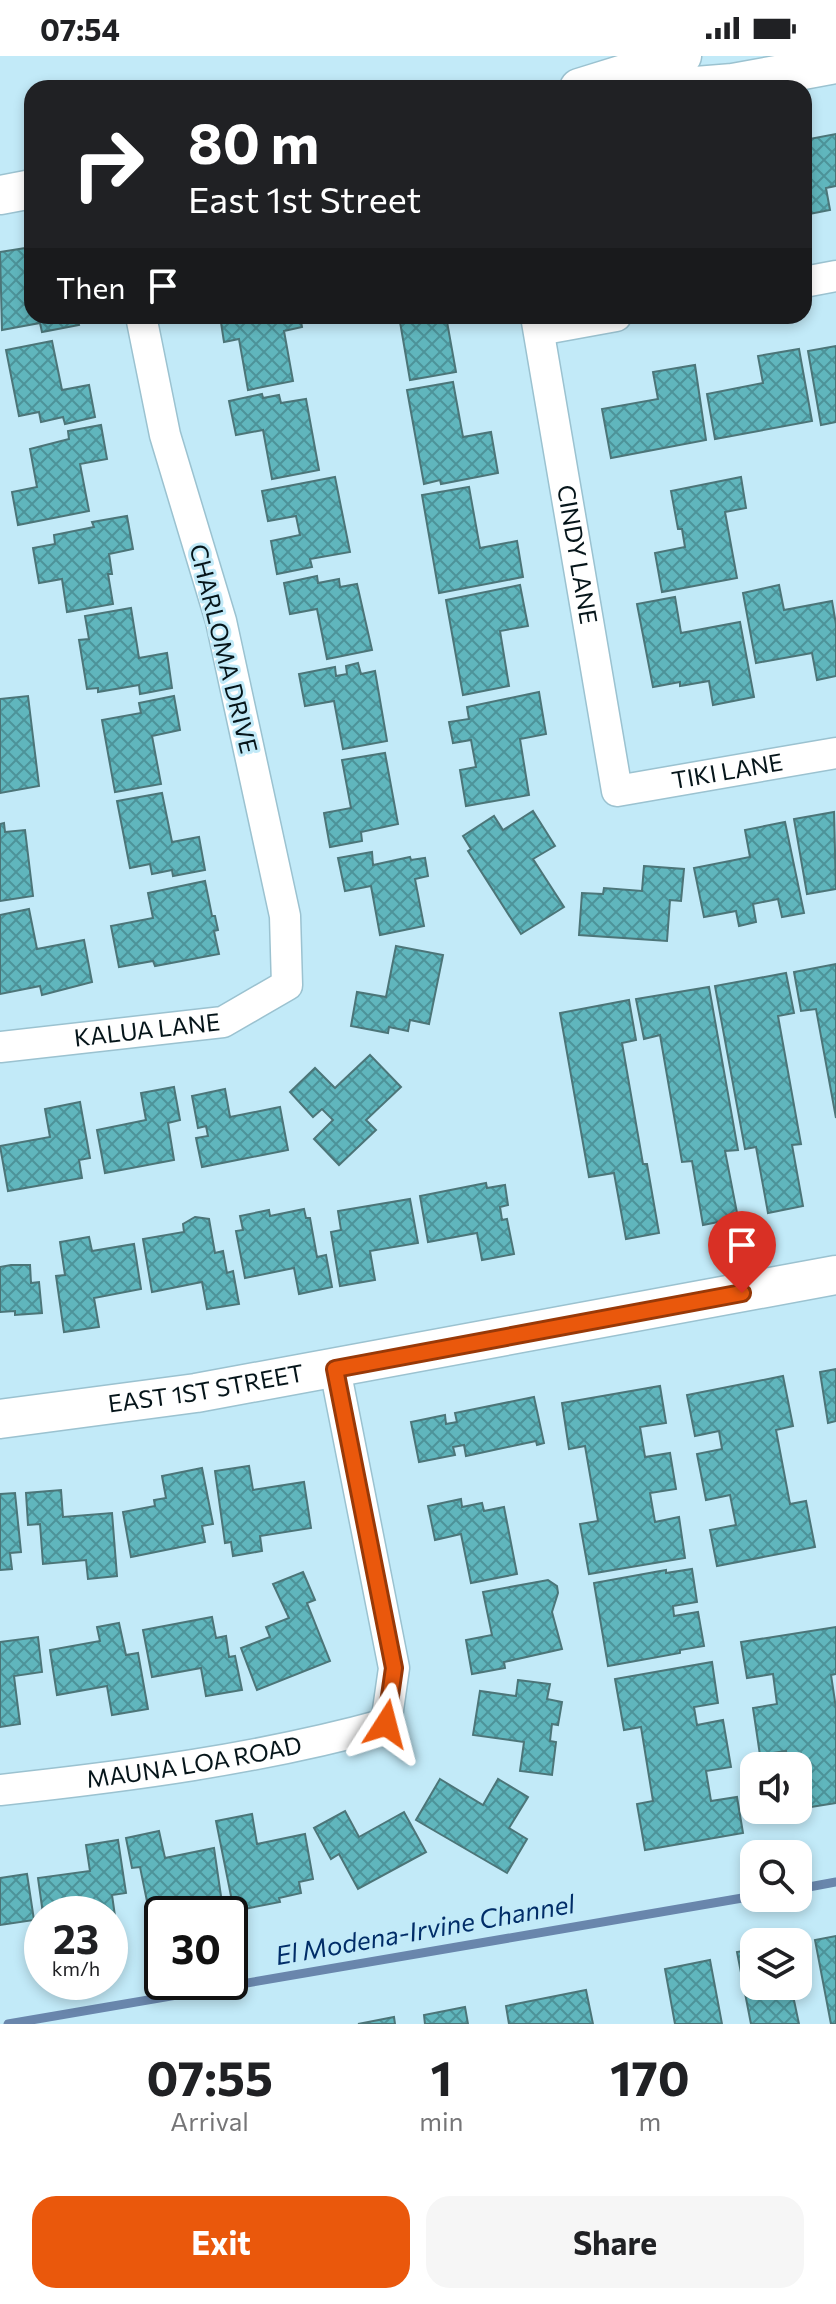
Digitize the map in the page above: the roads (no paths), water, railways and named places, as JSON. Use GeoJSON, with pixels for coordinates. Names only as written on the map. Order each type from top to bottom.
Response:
{"type":"FeatureCollection","features":[{"type":"Feature","properties":{"kind":"main road"},"geometry":{"type":"LineString","coordinates":[[605,80],[682,56]]}},
{"type":"Feature","properties":{"kind":"main road"},"geometry":{"type":"LineString","coordinates":[[749,80],[836,64]]}},
{"type":"Feature","properties":{"kind":"main road"},"geometry":{"type":"LineString","coordinates":[[0,195],[24,190]]}},
{"type":"Feature","properties":{"kind":"main road","name":"EAST 1ST STREET"},"geometry":{"type":"LineString","coordinates":[[0,1419],[196,1393],[836,1275]]}},
{"type":"Feature","properties":{"kind":"street"},"geometry":{"type":"LineString","coordinates":[[812,280],[836,276]]}},
{"type":"Feature","properties":{"kind":"street","name":"CHARLOMA DRIVE"},"geometry":{"type":"LineString","coordinates":[[143,324],[165,435],[228,652],[285,916],[287,985]]}},
{"type":"Feature","properties":{"kind":"street","name":"CINDY LANE"},"geometry":{"type":"LineString","coordinates":[[538,324],[617,791]]}},
{"type":"Feature","properties":{"kind":"street","name":"TIKI LANE"},"geometry":{"type":"LineString","coordinates":[[617,791],[836,753]]}},
{"type":"Feature","properties":{"kind":"street","name":"KALUA LANE"},"geometry":{"type":"LineString","coordinates":[[0,1047],[223,1022],[287,985]]}},
{"type":"Feature","properties":{"kind":"street","name":"MAUNA LOA ROAD"},"geometry":{"type":"LineString","coordinates":[[0,1790],[91,1781],[312,1745],[386,1724],[394,1668],[335,1369]]}},
{"type":"Feature","properties":{"kind":"waterway","name":"El Modena-Irvine Channel"},"geometry":{"type":"LineString","coordinates":[[812,1886],[836,1882]]}},
{"type":"Feature","properties":{"kind":"waterway","name":"El Modena-Irvine Channel"},"geometry":{"type":"LineString","coordinates":[[8,2024],[740,1898]]}}]}
